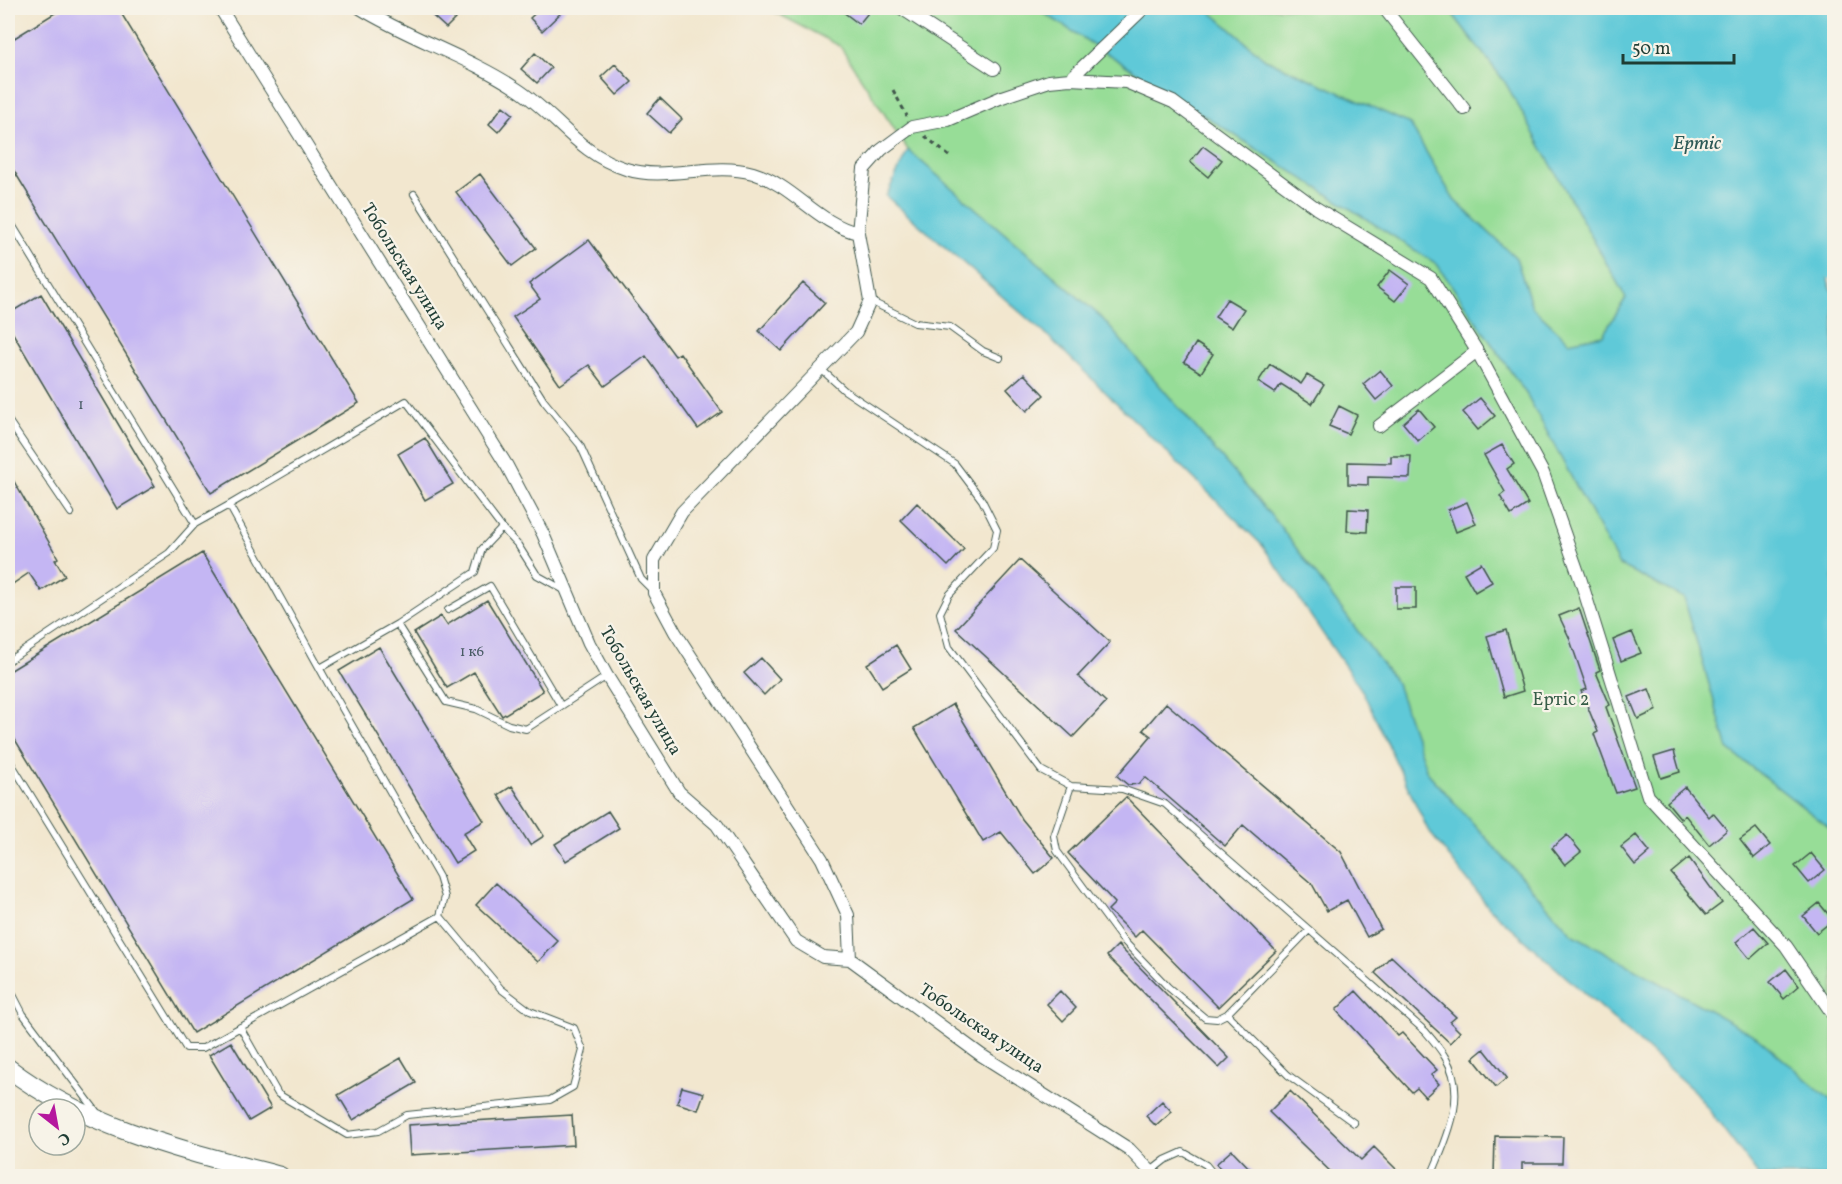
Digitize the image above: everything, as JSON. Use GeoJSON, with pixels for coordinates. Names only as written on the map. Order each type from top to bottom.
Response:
{"type":"FeatureCollection","features":[{"type":"Feature","properties":{"kind":"main road"},"geometry":{"type":"LineString","coordinates":[[8,1068],[25,1081],[108,1126],[268,1175]]}},
{"type":"Feature","properties":{"kind":"street","name":"Тобольская улица"},"geometry":{"type":"LineString","coordinates":[[220,8],[507,466],[543,534],[607,676],[679,792],[717,825],[796,941],[824,957],[850,958],[981,1054],[1129,1149],[1153,1174]]}},
{"type":"Feature","properties":{"kind":"street"},"geometry":{"type":"LineString","coordinates":[[360,8],[396,30],[463,58],[519,90],[570,137],[602,160],[629,171],[670,172],[728,168],[751,173],[777,182],[824,219],[841,229],[858,233]]}},
{"type":"Feature","properties":{"kind":"street"},"geometry":{"type":"LineString","coordinates":[[901,8],[994,69]]}},
{"type":"Feature","properties":{"kind":"street"},"geometry":{"type":"LineString","coordinates":[[1070,79],[1099,54],[1144,8]]}},
{"type":"Feature","properties":{"kind":"street"},"geometry":{"type":"LineString","coordinates":[[1384,8],[1464,109]]}},
{"type":"Feature","properties":{"kind":"street"},"geometry":{"type":"LineString","coordinates":[[850,958],[848,915],[822,859],[675,632],[654,593],[654,560],[682,512],[822,370],[856,332],[870,301],[858,233],[864,169],[881,150],[912,126],[948,120],[1002,97],[1049,81],[1070,79],[1126,82],[1173,102],[1316,208],[1431,278],[1477,351],[1542,473],[1581,581],[1648,796],[1786,946],[1834,1016]]}},
{"type":"Feature","properties":{"kind":"street"},"geometry":{"type":"LineString","coordinates":[[1379,426],[1477,351]]}},
{"type":"Feature","properties":{"kind":"lane"},"geometry":{"type":"LineString","coordinates":[[414,194],[544,401],[580,445],[641,579],[654,593]]}},
{"type":"Feature","properties":{"kind":"lane"},"geometry":{"type":"LineString","coordinates":[[8,218],[195,524]]}},
{"type":"Feature","properties":{"kind":"lane"},"geometry":{"type":"LineString","coordinates":[[870,301],[915,323],[950,327],[983,351],[1000,358]]}},
{"type":"Feature","properties":{"kind":"lane"},"geometry":{"type":"LineString","coordinates":[[822,370],[844,390],[955,464],[982,500],[997,530],[993,548],[949,595],[940,613],[949,647],[1041,770],[1071,786],[1122,789],[1165,804],[1425,1031],[1446,1058],[1456,1087],[1454,1118],[1431,1176]]}},
{"type":"Feature","properties":{"kind":"lane"},"geometry":{"type":"LineString","coordinates":[[8,661],[169,553],[195,524],[406,401],[502,528],[518,545],[537,575],[567,591]]}},
{"type":"Feature","properties":{"kind":"lane"},"geometry":{"type":"LineString","coordinates":[[8,420],[71,513]]}},
{"type":"Feature","properties":{"kind":"lane"},"geometry":{"type":"LineString","coordinates":[[8,758],[186,1048],[202,1048],[440,916],[445,897],[439,877],[229,505]]}},
{"type":"Feature","properties":{"kind":"lane"},"geometry":{"type":"LineString","coordinates":[[320,668],[397,624],[475,572],[482,549],[502,528]]}},
{"type":"Feature","properties":{"kind":"lane"},"geometry":{"type":"LineString","coordinates":[[447,610],[490,586],[561,706]]}},
{"type":"Feature","properties":{"kind":"lane"},"geometry":{"type":"LineString","coordinates":[[397,624],[446,702],[476,709],[509,725],[526,729],[607,676]]}},
{"type":"Feature","properties":{"kind":"lane"},"geometry":{"type":"LineString","coordinates":[[1071,786],[1054,836],[1057,851],[1121,938],[1168,987],[1205,1018],[1217,1019],[1227,1014],[1308,931]]}},
{"type":"Feature","properties":{"kind":"lane"},"geometry":{"type":"LineString","coordinates":[[240,1027],[278,1094],[347,1135],[378,1131],[407,1115],[550,1101],[573,1087],[584,1050],[574,1028],[530,1011],[501,989],[440,916]]}},
{"type":"Feature","properties":{"kind":"lane"},"geometry":{"type":"LineString","coordinates":[[8,985],[29,1022],[108,1126]]}},
{"type":"Feature","properties":{"kind":"lane"},"geometry":{"type":"LineString","coordinates":[[1227,1014],[1288,1075],[1354,1123]]}},
{"type":"Feature","properties":{"kind":"lane"},"geometry":{"type":"LineString","coordinates":[[1153,1174],[1165,1160],[1183,1152],[1206,1165],[1215,1176]]}},
{"type":"Feature","properties":{"kind":"green space","name":"Ертіс 2"},"geometry":{"type":"Polygon","coordinates":[[[767,8],[1036,8],[1437,264],[1527,395],[1619,565],[1684,598],[1728,749],[1834,831],[1834,1103],[1757,1037],[1572,934],[1427,772],[1397,684],[1279,525],[1101,317],[908,150],[840,46],[767,8]]]}},
{"type":"Feature","properties":{"kind":"green space"},"geometry":{"type":"Polygon","coordinates":[[[1206,8],[1448,8],[1505,82],[1626,298],[1603,335],[1569,342],[1532,307],[1516,258],[1454,200],[1410,124],[1265,59],[1206,8]]]}},
{"type":"Feature","properties":{"kind":"water","name":"Ертіс"},"geometry":{"type":"Polygon","coordinates":[[[1036,8],[1206,8],[1265,59],[1410,124],[1454,200],[1516,258],[1532,307],[1569,342],[1603,335],[1626,298],[1505,82],[1448,8],[1834,8],[1834,250],[1825,271],[1834,296],[1834,831],[1728,749],[1684,598],[1619,565],[1527,395],[1437,264],[1036,8]]]}},
{"type":"Feature","properties":{"kind":"water"},"geometry":{"type":"Polygon","coordinates":[[[908,150],[1101,317],[1279,525],[1397,684],[1427,772],[1572,934],[1757,1037],[1834,1103],[1834,1176],[1759,1176],[1695,1092],[1490,909],[1428,830],[1363,692],[1262,545],[1050,338],[886,196],[908,150]]]}},
{"type":"Feature","properties":{"kind":"building"},"geometry":{"type":"Polygon","coordinates":[[[63,8],[118,8],[359,403],[211,493],[8,161],[8,42],[63,8]]]}},
{"type":"Feature","properties":{"kind":"building"},"geometry":{"type":"Polygon","coordinates":[[[424,8],[466,8],[446,28],[424,8]]]}},
{"type":"Feature","properties":{"kind":"building"},"geometry":{"type":"Polygon","coordinates":[[[541,8],[566,8],[542,31],[530,18],[541,8]]]}},
{"type":"Feature","properties":{"kind":"building"},"geometry":{"type":"Polygon","coordinates":[[[838,8],[872,8],[859,24],[838,8]]]}},
{"type":"Feature","properties":{"kind":"building"},"geometry":{"type":"Polygon","coordinates":[[[535,53],[551,68],[537,83],[521,69],[535,53]]]}},
{"type":"Feature","properties":{"kind":"building"},"geometry":{"type":"Polygon","coordinates":[[[615,64],[632,82],[617,95],[601,77],[615,64]]]}},
{"type":"Feature","properties":{"kind":"building"},"geometry":{"type":"Polygon","coordinates":[[[660,98],[682,119],[669,133],[647,113],[660,98]]]}},
{"type":"Feature","properties":{"kind":"building"},"geometry":{"type":"Polygon","coordinates":[[[503,106],[513,114],[498,132],[489,124],[503,106]]]}},
{"type":"Feature","properties":{"kind":"building"},"geometry":{"type":"Polygon","coordinates":[[[1203,146],[1222,160],[1208,177],[1190,162],[1203,146]]]}},
{"type":"Feature","properties":{"kind":"building"},"geometry":{"type":"Polygon","coordinates":[[[480,174],[536,248],[512,266],[456,192],[480,174]]]}},
{"type":"Feature","properties":{"kind":"building"},"geometry":{"type":"Polygon","coordinates":[[[589,240],[675,356],[680,353],[722,412],[698,429],[646,356],[605,386],[589,365],[560,385],[513,317],[540,299],[529,284],[589,240]]]}},
{"type":"Feature","properties":{"kind":"building"},"geometry":{"type":"Polygon","coordinates":[[[1390,270],[1409,284],[1395,301],[1377,287],[1390,270]]]}},
{"type":"Feature","properties":{"kind":"building"},"geometry":{"type":"Polygon","coordinates":[[[803,283],[825,303],[781,351],[759,331],[803,283]]]}},
{"type":"Feature","properties":{"kind":"building"},"geometry":{"type":"Polygon","coordinates":[[[41,294],[155,486],[117,509],[8,325],[8,314],[41,294]]]}},
{"type":"Feature","properties":{"kind":"building"},"geometry":{"type":"Polygon","coordinates":[[[1227,299],[1244,309],[1232,328],[1215,317],[1227,299]]]}},
{"type":"Feature","properties":{"kind":"building"},"geometry":{"type":"Polygon","coordinates":[[[1196,343],[1213,354],[1201,373],[1184,362],[1196,343]]]}},
{"type":"Feature","properties":{"kind":"building"},"geometry":{"type":"Polygon","coordinates":[[[1270,364],[1301,384],[1307,375],[1324,385],[1312,404],[1281,384],[1275,393],[1258,382],[1270,364]]]}},
{"type":"Feature","properties":{"kind":"building"},"geometry":{"type":"Polygon","coordinates":[[[1380,370],[1393,386],[1376,400],[1363,384],[1380,370]]]}},
{"type":"Feature","properties":{"kind":"building"},"geometry":{"type":"Polygon","coordinates":[[[1024,374],[1044,395],[1027,411],[1007,389],[1024,374]]]}},
{"type":"Feature","properties":{"kind":"building"},"geometry":{"type":"Polygon","coordinates":[[[1480,398],[1495,416],[1478,430],[1463,412],[1480,398]]]}},
{"type":"Feature","properties":{"kind":"building"},"geometry":{"type":"Polygon","coordinates":[[[1339,406],[1357,415],[1348,434],[1329,426],[1339,406]]]}},
{"type":"Feature","properties":{"kind":"building"},"geometry":{"type":"Polygon","coordinates":[[[1419,409],[1434,427],[1418,441],[1403,423],[1419,409]]]}},
{"type":"Feature","properties":{"kind":"building"},"geometry":{"type":"Polygon","coordinates":[[[425,438],[453,484],[425,500],[398,454],[425,438]]]}},
{"type":"Feature","properties":{"kind":"building"},"geometry":{"type":"Polygon","coordinates":[[[1502,445],[1514,464],[1507,469],[1528,504],[1511,515],[1500,496],[1505,492],[1484,455],[1502,445]]]}},
{"type":"Feature","properties":{"kind":"building"},"geometry":{"type":"Polygon","coordinates":[[[1391,456],[1411,456],[1410,478],[1368,477],[1368,485],[1348,484],[1348,462],[1391,463],[1391,456]]]}},
{"type":"Feature","properties":{"kind":"building"},"geometry":{"type":"Polygon","coordinates":[[[8,471],[58,558],[55,560],[65,576],[41,591],[29,573],[8,587],[8,471]]]}},
{"type":"Feature","properties":{"kind":"building"},"geometry":{"type":"Polygon","coordinates":[[[1467,502],[1476,524],[1456,532],[1448,510],[1467,502]]]}},
{"type":"Feature","properties":{"kind":"building"},"geometry":{"type":"Polygon","coordinates":[[[917,503],[964,549],[948,566],[901,520],[917,503]]]}},
{"type":"Feature","properties":{"kind":"building"},"geometry":{"type":"Polygon","coordinates":[[[1348,509],[1368,510],[1367,532],[1347,531],[1348,509]]]}},
{"type":"Feature","properties":{"kind":"building"},"geometry":{"type":"Polygon","coordinates":[[[202,553],[413,899],[193,1033],[8,728],[8,672],[202,553]]]}},
{"type":"Feature","properties":{"kind":"building"},"geometry":{"type":"Polygon","coordinates":[[[1020,560],[1110,642],[1078,676],[1106,702],[1073,737],[956,629],[1020,560]]]}},
{"type":"Feature","properties":{"kind":"building"},"geometry":{"type":"Polygon","coordinates":[[[1481,563],[1492,582],[1475,592],[1464,573],[1481,563]]]}},
{"type":"Feature","properties":{"kind":"building"},"geometry":{"type":"Polygon","coordinates":[[[1396,587],[1416,587],[1416,609],[1396,609],[1396,587]]]}},
{"type":"Feature","properties":{"kind":"building"},"geometry":{"type":"Polygon","coordinates":[[[487,600],[543,691],[502,716],[474,672],[447,688],[414,633],[441,616],[447,625],[487,600]]]}},
{"type":"Feature","properties":{"kind":"building"},"geometry":{"type":"Polygon","coordinates":[[[1579,608],[1600,670],[1596,672],[1610,705],[1606,707],[1635,787],[1616,793],[1594,734],[1598,732],[1581,691],[1587,689],[1569,637],[1559,616],[1579,608]]]}},
{"type":"Feature","properties":{"kind":"building"},"geometry":{"type":"Polygon","coordinates":[[[1506,630],[1523,691],[1504,697],[1487,636],[1506,630]]]}},
{"type":"Feature","properties":{"kind":"building"},"geometry":{"type":"Polygon","coordinates":[[[1632,632],[1641,653],[1621,661],[1613,640],[1632,632]]]}},
{"type":"Feature","properties":{"kind":"building"},"geometry":{"type":"Polygon","coordinates":[[[896,645],[911,669],[882,687],[867,664],[896,645]]]}},
{"type":"Feature","properties":{"kind":"building"},"geometry":{"type":"Polygon","coordinates":[[[379,647],[484,821],[463,833],[474,851],[455,863],[339,671],[379,647]]]}},
{"type":"Feature","properties":{"kind":"building"},"geometry":{"type":"Polygon","coordinates":[[[761,658],[780,679],[764,695],[744,673],[761,658]]]}},
{"type":"Feature","properties":{"kind":"building"},"geometry":{"type":"Polygon","coordinates":[[[1649,689],[1657,710],[1638,719],[1629,697],[1649,689]]]}},
{"type":"Feature","properties":{"kind":"building"},"geometry":{"type":"Polygon","coordinates":[[[1166,703],[1341,852],[1381,929],[1367,937],[1347,900],[1327,911],[1312,884],[1243,825],[1225,846],[1145,777],[1139,784],[1128,785],[1117,776],[1151,736],[1143,730],[1166,703]]]}},
{"type":"Feature","properties":{"kind":"building"},"geometry":{"type":"Polygon","coordinates":[[[953,704],[1022,819],[1054,858],[1035,874],[1001,832],[983,842],[914,728],[953,704]]]}},
{"type":"Feature","properties":{"kind":"building"},"geometry":{"type":"Polygon","coordinates":[[[1674,751],[1680,772],[1661,778],[1654,757],[1674,751]]]}},
{"type":"Feature","properties":{"kind":"building"},"geometry":{"type":"Polygon","coordinates":[[[512,786],[544,836],[530,845],[498,795],[512,786]]]}},
{"type":"Feature","properties":{"kind":"building"},"geometry":{"type":"Polygon","coordinates":[[[1685,787],[1709,817],[1713,813],[1727,830],[1709,845],[1685,815],[1681,819],[1667,802],[1685,787]]]}},
{"type":"Feature","properties":{"kind":"building"},"geometry":{"type":"Polygon","coordinates":[[[1126,797],[1276,951],[1218,1007],[1142,930],[1135,937],[1108,910],[1115,903],[1068,853],[1126,797]]]}},
{"type":"Feature","properties":{"kind":"building"},"geometry":{"type":"Polygon","coordinates":[[[608,811],[619,828],[566,861],[555,844],[608,811]]]}},
{"type":"Feature","properties":{"kind":"building"},"geometry":{"type":"Polygon","coordinates":[[[1756,828],[1770,845],[1754,858],[1740,840],[1756,828]]]}},
{"type":"Feature","properties":{"kind":"building"},"geometry":{"type":"Polygon","coordinates":[[[1567,835],[1581,852],[1565,865],[1552,848],[1567,835]]]}},
{"type":"Feature","properties":{"kind":"building"},"geometry":{"type":"Polygon","coordinates":[[[1636,835],[1650,852],[1635,865],[1621,847],[1636,835]]]}},
{"type":"Feature","properties":{"kind":"building"},"geometry":{"type":"Polygon","coordinates":[[[1811,853],[1825,870],[1809,883],[1795,866],[1811,853]]]}},
{"type":"Feature","properties":{"kind":"building"},"geometry":{"type":"Polygon","coordinates":[[[1689,858],[1722,903],[1706,915],[1671,873],[1689,858]]]}},
{"type":"Feature","properties":{"kind":"building"},"geometry":{"type":"Polygon","coordinates":[[[496,883],[558,941],[538,962],[476,905],[496,883]]]}},
{"type":"Feature","properties":{"kind":"building"},"geometry":{"type":"Polygon","coordinates":[[[1819,903],[1833,920],[1817,933],[1803,916],[1819,903]]]}},
{"type":"Feature","properties":{"kind":"building"},"geometry":{"type":"Polygon","coordinates":[[[1754,927],[1768,943],[1750,959],[1736,942],[1754,927]]]}},
{"type":"Feature","properties":{"kind":"building"},"geometry":{"type":"Polygon","coordinates":[[[1118,945],[1229,1058],[1219,1068],[1107,956],[1118,945]]]}},
{"type":"Feature","properties":{"kind":"building"},"geometry":{"type":"Polygon","coordinates":[[[1391,956],[1456,1017],[1450,1022],[1460,1032],[1450,1043],[1375,973],[1391,956]]]}},
{"type":"Feature","properties":{"kind":"building"},"geometry":{"type":"Polygon","coordinates":[[[1786,969],[1799,986],[1784,999],[1770,982],[1786,969]]]}},
{"type":"Feature","properties":{"kind":"building"},"geometry":{"type":"Polygon","coordinates":[[[1060,991],[1076,1008],[1063,1021],[1047,1004],[1060,991]]]}},
{"type":"Feature","properties":{"kind":"building"},"geometry":{"type":"Polygon","coordinates":[[[1356,991],[1398,1036],[1402,1033],[1437,1070],[1431,1075],[1439,1084],[1425,1097],[1417,1088],[1412,1092],[1336,1010],[1356,991]]]}},
{"type":"Feature","properties":{"kind":"building"},"geometry":{"type":"Polygon","coordinates":[[[231,1042],[271,1108],[249,1121],[209,1055],[231,1042]]]}},
{"type":"Feature","properties":{"kind":"building"},"geometry":{"type":"Polygon","coordinates":[[[1484,1049],[1507,1078],[1496,1087],[1473,1058],[1484,1049]]]}},
{"type":"Feature","properties":{"kind":"building"},"geometry":{"type":"Polygon","coordinates":[[[401,1058],[416,1083],[353,1120],[338,1095],[401,1058]]]}},
{"type":"Feature","properties":{"kind":"building"},"geometry":{"type":"Polygon","coordinates":[[[682,1087],[704,1093],[698,1110],[677,1103],[682,1087]]]}},
{"type":"Feature","properties":{"kind":"building"},"geometry":{"type":"Polygon","coordinates":[[[1290,1091],[1361,1160],[1374,1147],[1403,1176],[1335,1176],[1269,1112],[1290,1091]]]}},
{"type":"Feature","properties":{"kind":"building"},"geometry":{"type":"Polygon","coordinates":[[[1162,1101],[1172,1112],[1156,1126],[1146,1116],[1162,1101]]]}},
{"type":"Feature","properties":{"kind":"building"},"geometry":{"type":"Polygon","coordinates":[[[572,1115],[574,1145],[410,1155],[408,1125],[572,1115]]]}},
{"type":"Feature","properties":{"kind":"building"},"geometry":{"type":"Polygon","coordinates":[[[1495,1136],[1563,1137],[1562,1163],[1522,1163],[1522,1176],[1494,1176],[1495,1136]]]}},
{"type":"Feature","properties":{"kind":"building"},"geometry":{"type":"Polygon","coordinates":[[[1232,1150],[1257,1176],[1228,1176],[1216,1164],[1232,1150]]]}},
{"type":"Feature","properties":{"kind":"waterway","name":"Ертіс"},"geometry":{"type":"LineString","coordinates":[[1813,225],[1834,266]]}}]}
